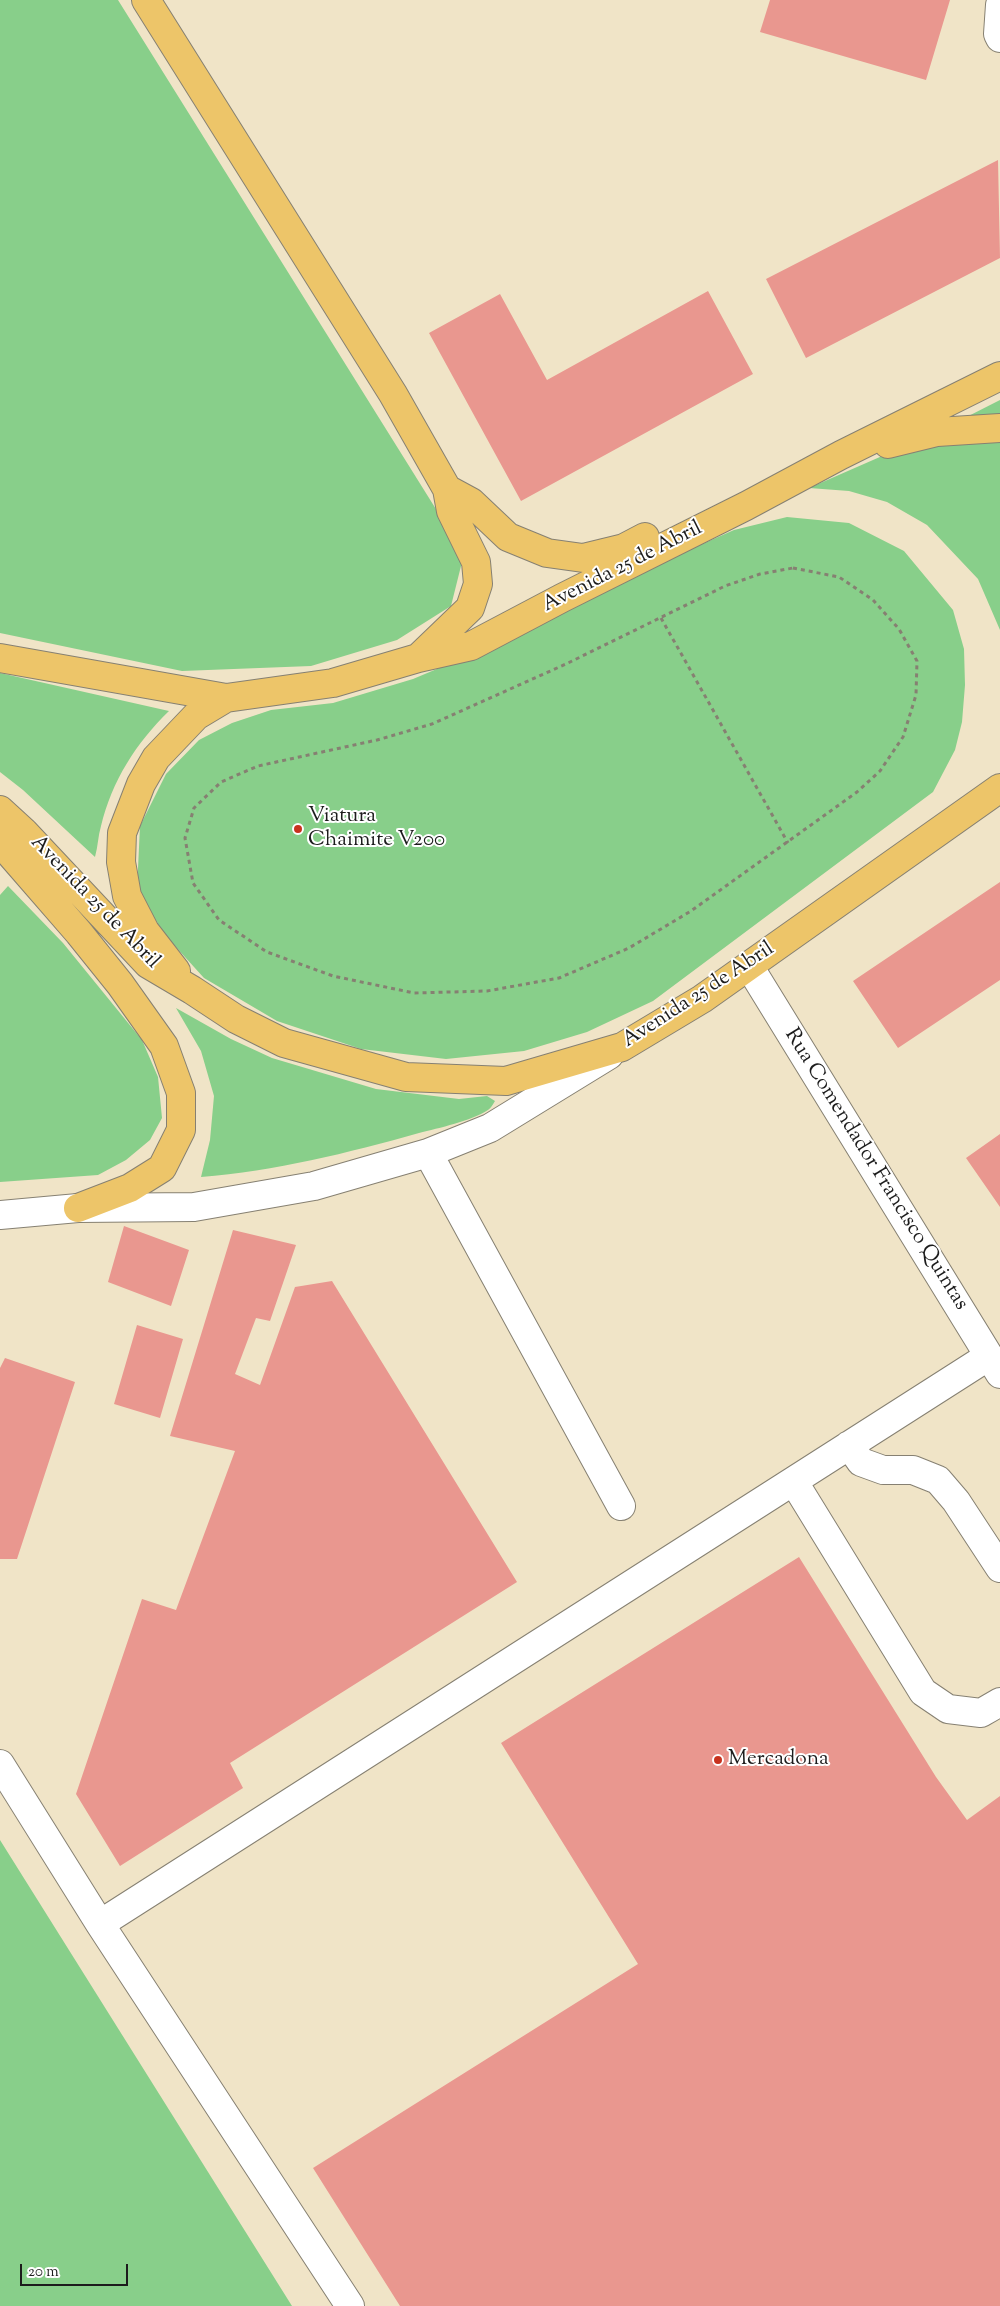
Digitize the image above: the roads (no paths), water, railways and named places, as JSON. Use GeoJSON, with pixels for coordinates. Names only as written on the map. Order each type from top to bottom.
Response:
{"type":"FeatureCollection","features":[{"type":"Feature","properties":{"kind":"main road"},"geometry":{"type":"LineString","coordinates":[[146,0],[393,394],[447,489],[452,511],[476,562],[478,584],[470,608],[418,658]]}},
{"type":"Feature","properties":{"kind":"main road","name":"Avenida 25 de Abril"},"geometry":{"type":"LineString","coordinates":[[0,658],[226,698],[333,683],[418,658],[471,646],[746,506],[841,455],[1000,376]]}},
{"type":"Feature","properties":{"kind":"main road"},"geometry":{"type":"LineString","coordinates":[[841,455],[937,432],[1000,428]]}},
{"type":"Feature","properties":{"kind":"main road"},"geometry":{"type":"LineString","coordinates":[[447,489],[471,502],[508,537],[548,553],[583,558],[624,548],[672,523],[746,506]]}},
{"type":"Feature","properties":{"kind":"main road","name":"Avenida 25 de Abril"},"geometry":{"type":"LineString","coordinates":[[192,990],[144,931],[127,896],[121,862],[122,833],[141,784],[156,758],[196,716],[226,698]]}},
{"type":"Feature","properties":{"kind":"main road","name":"Avenida 25 de Abril"},"geometry":{"type":"LineString","coordinates":[[0,810],[24,832],[148,964],[236,1019],[284,1043],[406,1077],[506,1081],[622,1047],[702,998],[749,966],[1000,788]]}},
{"type":"Feature","properties":{"kind":"main road"},"geometry":{"type":"LineString","coordinates":[[0,842],[79,933],[131,999],[164,1046],[181,1093],[181,1130],[162,1168],[130,1188],[78,1208]]}},
{"type":"Feature","properties":{"kind":"street"},"geometry":{"type":"LineString","coordinates":[[1000,6],[998,34],[1000,38]]}},
{"type":"Feature","properties":{"kind":"street","name":"Rua Comendador Francisco Quintas"},"geometry":{"type":"LineString","coordinates":[[749,966],[994,1365]]}},
{"type":"Feature","properties":{"kind":"street"},"geometry":{"type":"LineString","coordinates":[[0,1215],[78,1208],[194,1207],[314,1186],[428,1153],[490,1128],[622,1047]]}},
{"type":"Feature","properties":{"kind":"street"},"geometry":{"type":"LineString","coordinates":[[428,1153],[620,1506]]}},
{"type":"Feature","properties":{"kind":"street"},"geometry":{"type":"LineString","coordinates":[[100,1924],[794,1482],[849,1445],[994,1365]]}},
{"type":"Feature","properties":{"kind":"street"},"geometry":{"type":"LineString","coordinates":[[849,1445],[861,1462],[883,1470],[913,1470],[938,1480],[956,1501],[1000,1568]]}},
{"type":"Feature","properties":{"kind":"street"},"geometry":{"type":"LineString","coordinates":[[794,1482],[923,1692],[948,1709],[991,1707],[1000,1686]]}},
{"type":"Feature","properties":{"kind":"street"},"geometry":{"type":"LineString","coordinates":[[0,1764],[100,1924],[350,2306]]}},
{"type":"Feature","properties":{"kind":"place","name":"Viatura Chaimite V200"},"geometry":{"type":"Point","coordinates":[298,829]}},
{"type":"Feature","properties":{"kind":"place","name":"Mercadona"},"geometry":{"type":"Point","coordinates":[718,1760]}}]}
